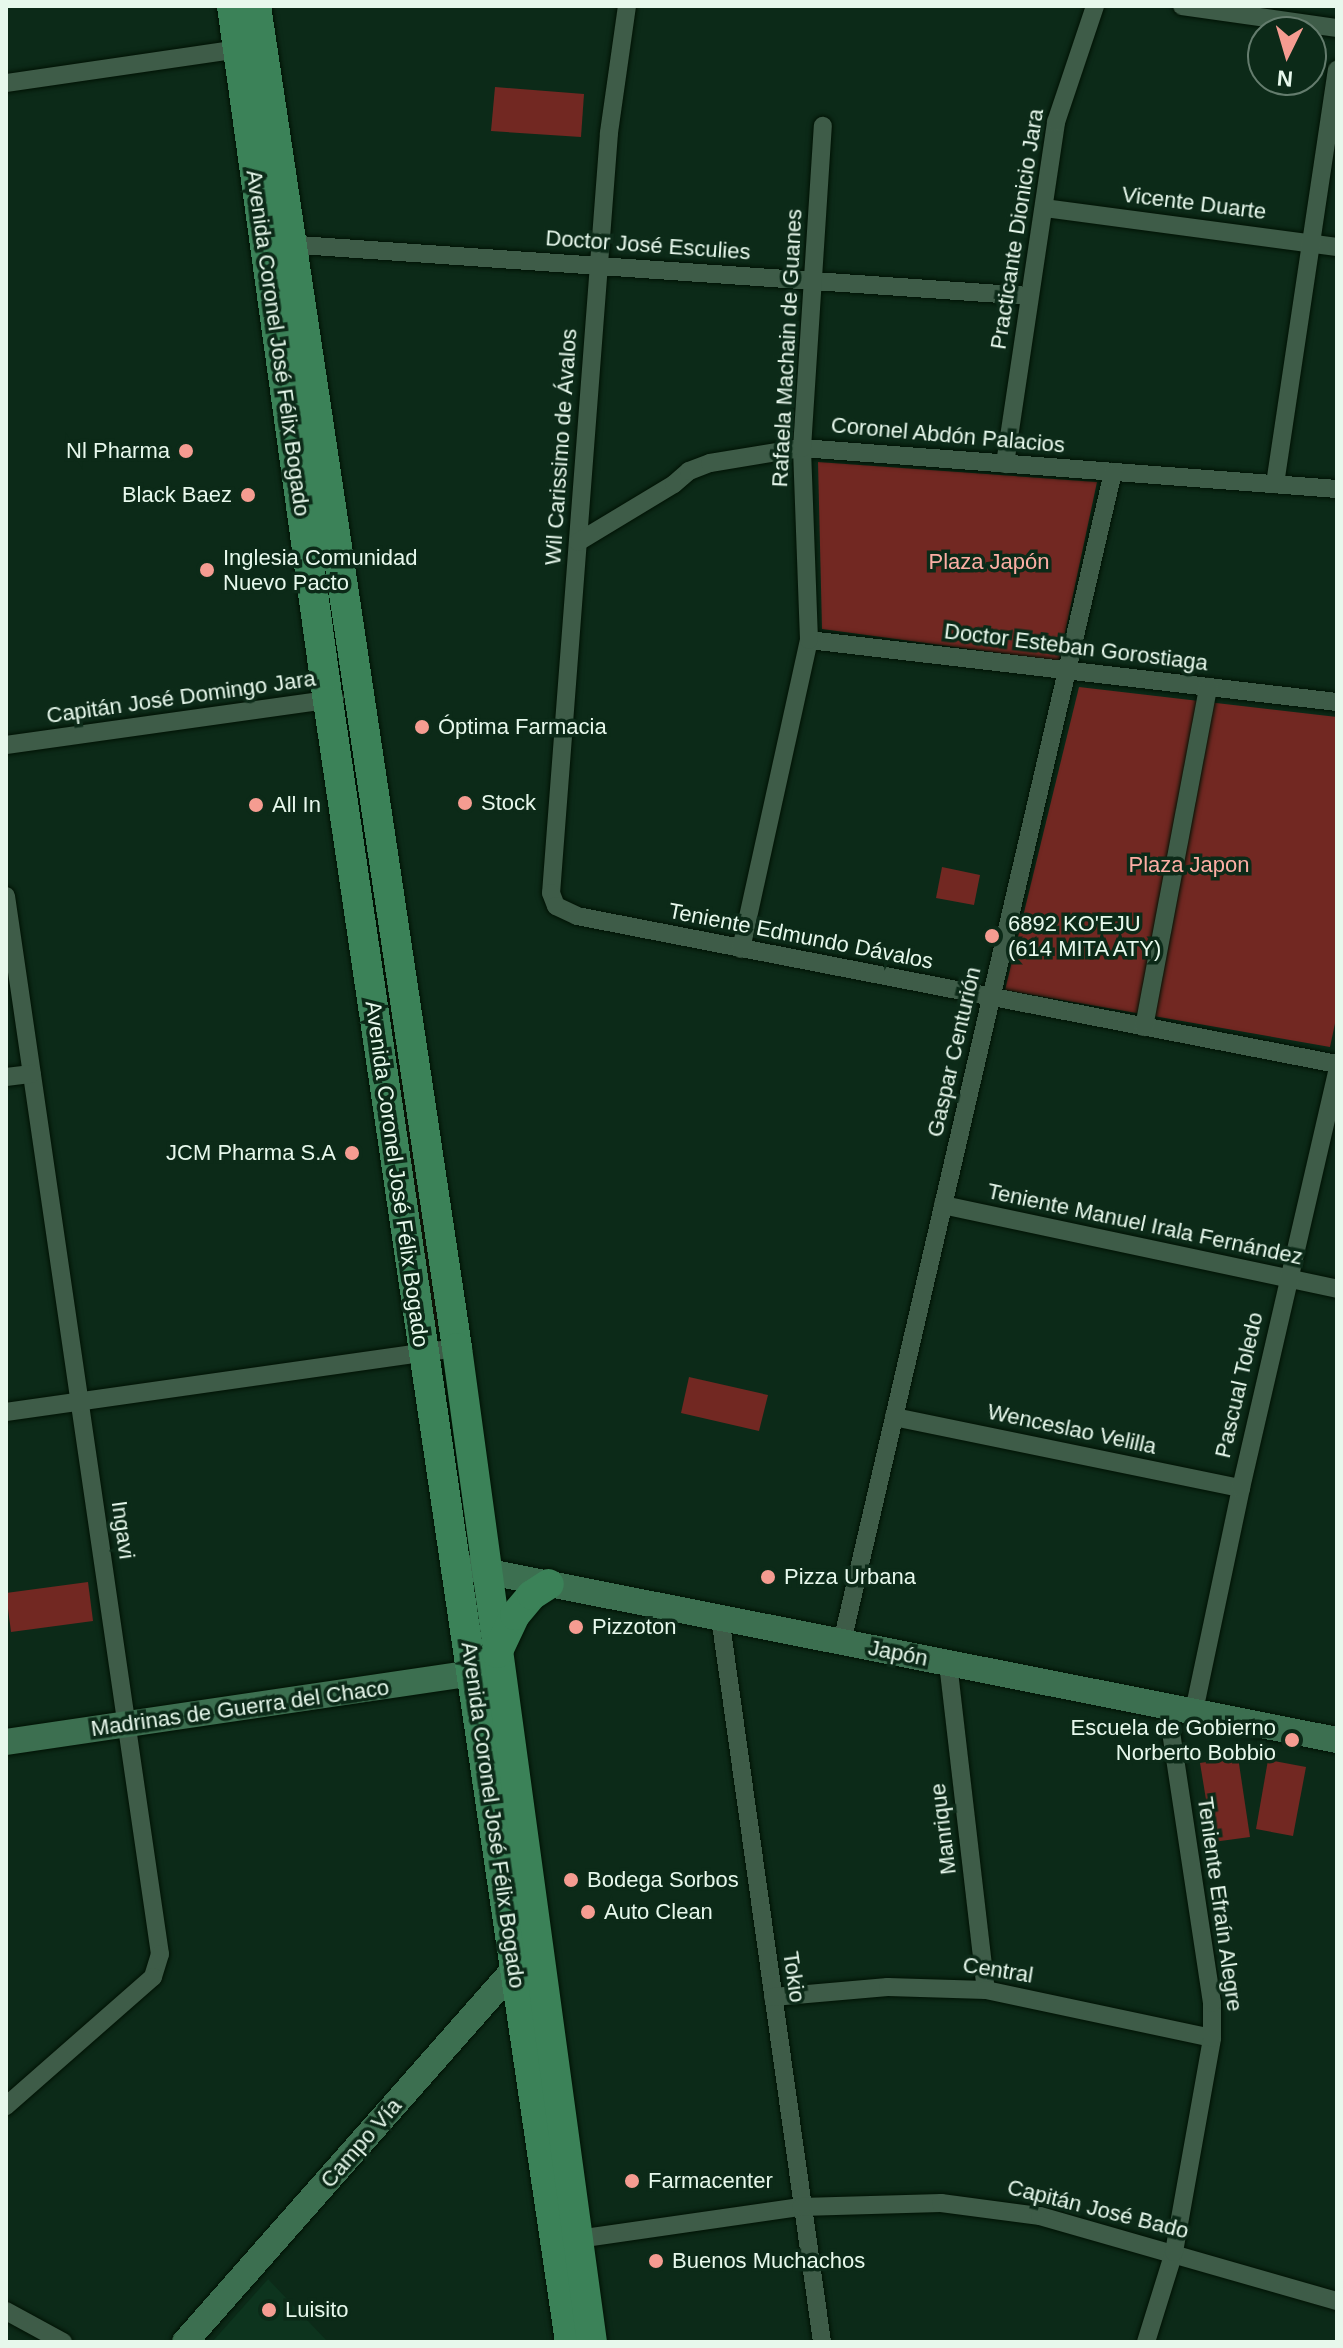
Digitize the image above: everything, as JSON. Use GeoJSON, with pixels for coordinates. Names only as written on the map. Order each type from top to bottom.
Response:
{"type":"FeatureCollection","features":[{"type":"Feature","properties":{"kind":"main road","name":"Avenida Coronel José Félix Bogado"},"geometry":{"type":"LineString","coordinates":[[232,6],[250,47],[278,244],[328,701],[423,1353],[472,1569],[497,1653],[537,1944],[567,2241],[570,2342]]}},
{"type":"Feature","properties":{"kind":"main road","name":"Avenida Coronel José Félix Bogado"},"geometry":{"type":"LineString","coordinates":[[250,47],[256,6]]}},
{"type":"Feature","properties":{"kind":"main road","name":"Avenida Coronel José Félix Bogado"},"geometry":{"type":"LineString","coordinates":[[278,244],[362,696],[457,1348],[472,1569],[473,1673],[514,1969],[567,2241],[592,2342]]}},
{"type":"Feature","properties":{"kind":"main road"},"geometry":{"type":"LineString","coordinates":[[497,1653],[515,1615],[532,1595],[549,1584]]}},
{"type":"Feature","properties":{"kind":"street","name":"Wil Carissimo de Ávalos"},"geometry":{"type":"LineString","coordinates":[[551,893],[609,133],[627,6]]}},
{"type":"Feature","properties":{"kind":"street","name":"Practicante Dionicio Jara"},"geometry":{"type":"LineString","coordinates":[[1005,464],[1056,122],[1095,6]]}},
{"type":"Feature","properties":{"kind":"street"},"geometry":{"type":"LineString","coordinates":[[1182,6],[1337,28]]}},
{"type":"Feature","properties":{"kind":"street"},"geometry":{"type":"LineString","coordinates":[[6,83],[250,47]]}},
{"type":"Feature","properties":{"kind":"street"},"geometry":{"type":"LineString","coordinates":[[1275,484],[1337,70]]}},
{"type":"Feature","properties":{"kind":"street","name":"Rafaela Machain de Guanes"},"geometry":{"type":"LineString","coordinates":[[741,949],[809,640],[802,448],[823,126]]}},
{"type":"Feature","properties":{"kind":"street","name":"Vicente Duarte"},"geometry":{"type":"LineString","coordinates":[[1045,208],[1337,247]]}},
{"type":"Feature","properties":{"kind":"street","name":"Doctor José Esculies"},"geometry":{"type":"LineString","coordinates":[[278,244],[1028,296]]}},
{"type":"Feature","properties":{"kind":"street","name":"Coronel Abdón Palacios"},"geometry":{"type":"LineString","coordinates":[[578,542],[689,471],[710,463],[802,448],[1337,489]]}},
{"type":"Feature","properties":{"kind":"street","name":"Gaspar Centurión"},"geometry":{"type":"LineString","coordinates":[[842,1642],[1113,472]]}},
{"type":"Feature","properties":{"kind":"street","name":"Doctor Esteban Gorostiaga"},"geometry":{"type":"LineString","coordinates":[[809,640],[1337,702]]}},
{"type":"Feature","properties":{"kind":"street"},"geometry":{"type":"LineString","coordinates":[[1144,1027],[1208,687]]}},
{"type":"Feature","properties":{"kind":"street","name":"Capitán José Domingo Jara"},"geometry":{"type":"LineString","coordinates":[[6,745],[362,696]]}},
{"type":"Feature","properties":{"kind":"street","name":"Teniente Edmundo Dávalos"},"geometry":{"type":"LineString","coordinates":[[551,893],[556,906],[577,916],[1337,1064]]}},
{"type":"Feature","properties":{"kind":"street","name":"Ingavi"},"geometry":{"type":"LineString","coordinates":[[6,896],[160,1954],[158,1969],[153,1977],[6,2106]]}},
{"type":"Feature","properties":{"kind":"street","name":"Pascual Toledo"},"geometry":{"type":"LineString","coordinates":[[1194,1711],[1241,1488],[1337,1071]]}},
{"type":"Feature","properties":{"kind":"street"},"geometry":{"type":"LineString","coordinates":[[6,1077],[32,1074]]}},
{"type":"Feature","properties":{"kind":"street","name":"Teniente Manuel Irala Fernández"},"geometry":{"type":"LineString","coordinates":[[943,1205],[1337,1289]]}},
{"type":"Feature","properties":{"kind":"street"},"geometry":{"type":"LineString","coordinates":[[6,1412],[457,1348]]}},
{"type":"Feature","properties":{"kind":"street","name":"Wenceslao Velilla"},"geometry":{"type":"LineString","coordinates":[[894,1417],[1241,1488]]}},
{"type":"Feature","properties":{"kind":"street","name":"Japón"},"geometry":{"type":"LineString","coordinates":[[472,1569],[1337,1740]]}},
{"type":"Feature","properties":{"kind":"street","name":"Tokio"},"geometry":{"type":"LineString","coordinates":[[720,1617],[822,2342]]}},
{"type":"Feature","properties":{"kind":"street","name":"Manrique"},"geometry":{"type":"LineString","coordinates":[[948,1663],[986,1990]]}},
{"type":"Feature","properties":{"kind":"street","name":"Madrinas de Guerra del Chaco"},"geometry":{"type":"LineString","coordinates":[[6,1742],[473,1673]]}},
{"type":"Feature","properties":{"kind":"street","name":"Teniente Efraín Alegre"},"geometry":{"type":"LineString","coordinates":[[1146,2342],[1174,2252],[1212,2038],[1212,2003],[1167,1706]]}},
{"type":"Feature","properties":{"kind":"street","name":"Campo Vía"},"geometry":{"type":"LineString","coordinates":[[185,2342],[537,1944]]}},
{"type":"Feature","properties":{"kind":"street","name":"Central"},"geometry":{"type":"LineString","coordinates":[[773,1997],[888,1987],[986,1990],[1212,2038]]}},
{"type":"Feature","properties":{"kind":"street","name":"Capitán José Bado"},"geometry":{"type":"LineString","coordinates":[[567,2241],[801,2207],[941,2203],[1040,2216],[1337,2301]]}},
{"type":"Feature","properties":{"kind":"street"},"geometry":{"type":"LineString","coordinates":[[6,2311],[63,2342]]}},
{"type":"Feature","properties":{"kind":"shaded area","name":"Luisito"},"geometry":{"type":"Polygon","coordinates":[[[268,2279],[328,2342],[212,2342],[268,2279]]]}},
{"type":"Feature","properties":{"kind":"green space"},"geometry":{"type":"Polygon","coordinates":[[[495,87],[584,94],[581,137],[491,131],[495,87]]]}},
{"type":"Feature","properties":{"kind":"green space","name":"Plaza Japón"},"geometry":{"type":"Polygon","coordinates":[[[818,462],[1097,482],[1059,661],[822,629],[818,462]]]}},
{"type":"Feature","properties":{"kind":"green space","name":"Plaza Japon"},"geometry":{"type":"Polygon","coordinates":[[[1079,687],[1337,717],[1337,1014],[1330,1047],[1005,990],[1079,687]]]}},
{"type":"Feature","properties":{"kind":"green space"},"geometry":{"type":"Polygon","coordinates":[[[354,756],[439,1328],[438,1330],[435,1330],[354,756]]]}},
{"type":"Feature","properties":{"kind":"green space"},"geometry":{"type":"Polygon","coordinates":[[[942,867],[980,875],[974,905],[936,898],[942,867]]]}},
{"type":"Feature","properties":{"kind":"green space"},"geometry":{"type":"Polygon","coordinates":[[[689,1377],[768,1395],[759,1431],[681,1413],[689,1377]]]}},
{"type":"Feature","properties":{"kind":"green space"},"geometry":{"type":"Polygon","coordinates":[[[88,1582],[93,1621],[11,1632],[6,1593],[88,1582]]]}},
{"type":"Feature","properties":{"kind":"green space"},"geometry":{"type":"Polygon","coordinates":[[[1238,1757],[1250,1837],[1213,1842],[1200,1763],[1238,1757]]]}},
{"type":"Feature","properties":{"kind":"green space"},"geometry":{"type":"Polygon","coordinates":[[[1268,1760],[1306,1767],[1293,1836],[1256,1829],[1268,1760]]]}},
{"type":"Feature","properties":{"kind":"place","name":"Nl Pharma"},"geometry":{"type":"Point","coordinates":[186,451]}},
{"type":"Feature","properties":{"kind":"place","name":"Black Baez"},"geometry":{"type":"Point","coordinates":[248,495]}},
{"type":"Feature","properties":{"kind":"place","name":"Inglesia Comunidad Nuevo Pacto"},"geometry":{"type":"Point","coordinates":[207,570]}},
{"type":"Feature","properties":{"kind":"place","name":"Óptima Farmacia"},"geometry":{"type":"Point","coordinates":[422,727]}},
{"type":"Feature","properties":{"kind":"place","name":"Stock"},"geometry":{"type":"Point","coordinates":[465,803]}},
{"type":"Feature","properties":{"kind":"place","name":"All In"},"geometry":{"type":"Point","coordinates":[256,805]}},
{"type":"Feature","properties":{"kind":"place","name":"6892 KO'EJU (614 MITA ATY)"},"geometry":{"type":"Point","coordinates":[992,936]}},
{"type":"Feature","properties":{"kind":"place","name":"JCM Pharma S.A"},"geometry":{"type":"Point","coordinates":[352,1153]}},
{"type":"Feature","properties":{"kind":"place","name":"Pizza Urbana"},"geometry":{"type":"Point","coordinates":[768,1577]}},
{"type":"Feature","properties":{"kind":"place","name":"Pizzoton"},"geometry":{"type":"Point","coordinates":[576,1627]}},
{"type":"Feature","properties":{"kind":"place","name":"Escuela de Gobierno Norberto Bobbio"},"geometry":{"type":"Point","coordinates":[1292,1740]}},
{"type":"Feature","properties":{"kind":"place","name":"Bodega Sorbos"},"geometry":{"type":"Point","coordinates":[571,1880]}},
{"type":"Feature","properties":{"kind":"place","name":"Auto Clean"},"geometry":{"type":"Point","coordinates":[588,1912]}},
{"type":"Feature","properties":{"kind":"place","name":"Farmacenter"},"geometry":{"type":"Point","coordinates":[632,2181]}},
{"type":"Feature","properties":{"kind":"place","name":"Buenos Muchachos"},"geometry":{"type":"Point","coordinates":[656,2261]}},
{"type":"Feature","properties":{"kind":"place","name":"Luisito"},"geometry":{"type":"Point","coordinates":[269,2310]}}]}
